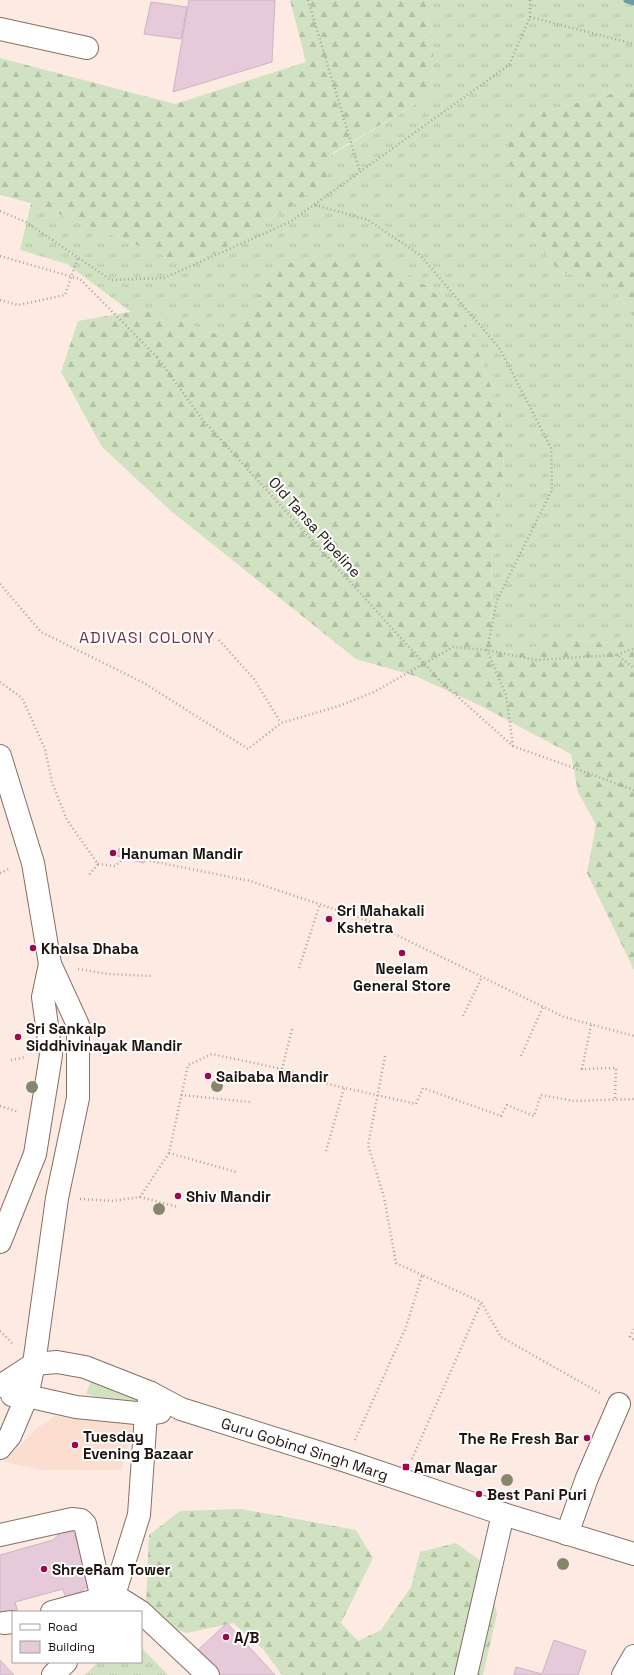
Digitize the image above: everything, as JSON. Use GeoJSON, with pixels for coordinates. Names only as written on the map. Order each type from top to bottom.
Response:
{"type":"FeatureCollection","features":[{"type":"Feature","properties":{"kind":"street"},"geometry":{"type":"LineString","coordinates":[[0,29],[87,48]]}},
{"type":"Feature","properties":{"kind":"street"},"geometry":{"type":"LineString","coordinates":[[0,756],[33,863],[50,964],[78,1025],[78,1098],[57,1198],[34,1364],[27,1396],[10,1436],[0,1448]]}},
{"type":"Feature","properties":{"kind":"street"},"geometry":{"type":"LineString","coordinates":[[0,1242],[34,1154],[51,1055],[43,997],[50,964]]}},
{"type":"Feature","properties":{"kind":"street","name":"Guru Gobind Singh Marg"},"geometry":{"type":"LineString","coordinates":[[0,1386],[34,1364],[57,1362],[85,1367],[151,1393],[181,1409],[346,1461],[503,1514],[634,1554]]}},
{"type":"Feature","properties":{"kind":"street"},"geometry":{"type":"LineString","coordinates":[[108,1602],[139,1515],[146,1414],[151,1393]]}},
{"type":"Feature","properties":{"kind":"street","name":"Guru Gobind Singh Marg"},"geometry":{"type":"LineString","coordinates":[[0,1395],[27,1396],[76,1407],[146,1414],[181,1409]]}},
{"type":"Feature","properties":{"kind":"street"},"geometry":{"type":"LineString","coordinates":[[567,1534],[587,1478],[620,1404]]}},
{"type":"Feature","properties":{"kind":"street"},"geometry":{"type":"LineString","coordinates":[[466,1675],[503,1514]]}},
{"type":"Feature","properties":{"kind":"street"},"geometry":{"type":"LineString","coordinates":[[0,1535],[72,1519],[80,1520],[85,1524],[108,1602]]}},
{"type":"Feature","properties":{"kind":"street"},"geometry":{"type":"LineString","coordinates":[[58,1611],[108,1602],[138,1611]]}},
{"type":"Feature","properties":{"kind":"street"},"geometry":{"type":"LineString","coordinates":[[142,1613],[208,1675]]}},
{"type":"Feature","properties":{"kind":"street"},"geometry":{"type":"LineString","coordinates":[[623,1675],[634,1656]]}},
{"type":"Feature","properties":{"kind":"street"},"geometry":{"type":"LineString","coordinates":[[54,1675],[65,1663]]}},
{"type":"Feature","properties":{"kind":"path"},"geometry":{"type":"LineString","coordinates":[[308,0],[360,172]]}},
{"type":"Feature","properties":{"kind":"path"},"geometry":{"type":"LineString","coordinates":[[0,211],[26,222],[111,280],[164,278],[290,222],[509,65],[530,17],[530,0]]}},
{"type":"Feature","properties":{"kind":"path"},"geometry":{"type":"LineString","coordinates":[[530,17],[634,44]]}},
{"type":"Feature","properties":{"kind":"path"},"geometry":{"type":"LineString","coordinates":[[315,205],[368,220],[420,255],[500,349],[551,448],[552,490],[497,600],[487,650],[506,695],[513,746]]}},
{"type":"Feature","properties":{"kind":"path","name":"Old Tansa Pipeline"},"geometry":{"type":"LineString","coordinates":[[0,256],[80,279],[157,357],[202,419],[440,681],[513,746],[634,790]]}},
{"type":"Feature","properties":{"kind":"path"},"geometry":{"type":"LineString","coordinates":[[0,300],[18,305],[65,295],[78,257]]}},
{"type":"Feature","properties":{"kind":"path"},"geometry":{"type":"LineString","coordinates":[[0,584],[41,632],[144,683],[248,749],[282,723],[339,706],[374,692],[453,647],[487,650],[535,660],[617,655],[634,648]]}},
{"type":"Feature","properties":{"kind":"path"},"geometry":{"type":"LineString","coordinates":[[219,640],[254,679],[282,723]]}},
{"type":"Feature","properties":{"kind":"path"},"geometry":{"type":"LineString","coordinates":[[617,655],[634,668]]}},
{"type":"Feature","properties":{"kind":"path"},"geometry":{"type":"LineString","coordinates":[[0,682],[22,698],[45,749],[52,782],[67,820],[98,864],[115,866],[127,856],[250,881],[364,919],[564,1017],[634,1036]]}},
{"type":"Feature","properties":{"kind":"path"},"geometry":{"type":"LineString","coordinates":[[89,875],[98,864]]}},
{"type":"Feature","properties":{"kind":"path"},"geometry":{"type":"LineString","coordinates":[[299,968],[320,904]]}},
{"type":"Feature","properties":{"kind":"path"},"geometry":{"type":"LineString","coordinates":[[50,964],[108,974],[150,976]]}},
{"type":"Feature","properties":{"kind":"path"},"geometry":{"type":"LineString","coordinates":[[463,1016],[482,977]]}},
{"type":"Feature","properties":{"kind":"path"},"geometry":{"type":"LineString","coordinates":[[521,1056],[543,1007]]}},
{"type":"Feature","properties":{"kind":"path"},"geometry":{"type":"LineString","coordinates":[[591,1024],[582,1069],[616,1068],[615,1100]]}},
{"type":"Feature","properties":{"kind":"path"},"geometry":{"type":"LineString","coordinates":[[282,1069],[292,1030]]}},
{"type":"Feature","properties":{"kind":"path"},"geometry":{"type":"LineString","coordinates":[[140,1197],[169,1153],[188,1065],[212,1054],[282,1069],[344,1088],[416,1104],[423,1088],[501,1116],[507,1105],[534,1116],[541,1095],[574,1101],[634,1099]]}},
{"type":"Feature","properties":{"kind":"path"},"geometry":{"type":"LineString","coordinates":[[385,1056],[368,1145],[384,1196],[396,1263],[481,1302],[501,1337],[620,1404]]}},
{"type":"Feature","properties":{"kind":"path"},"geometry":{"type":"LineString","coordinates":[[326,1151],[344,1088]]}},
{"type":"Feature","properties":{"kind":"path"},"geometry":{"type":"LineString","coordinates":[[181,1095],[250,1102]]}},
{"type":"Feature","properties":{"kind":"path"},"geometry":{"type":"LineString","coordinates":[[169,1153],[236,1172]]}},
{"type":"Feature","properties":{"kind":"path"},"geometry":{"type":"LineString","coordinates":[[57,1198],[111,1201],[140,1197],[178,1207]]}},
{"type":"Feature","properties":{"kind":"path"},"geometry":{"type":"LineString","coordinates":[[346,1461],[406,1327],[422,1275]]}},
{"type":"Feature","properties":{"kind":"path"},"geometry":{"type":"LineString","coordinates":[[403,1480],[481,1302]]}},
{"type":"Feature","properties":{"kind":"path"},"geometry":{"type":"LineString","coordinates":[[634,1329],[630,1337],[634,1340]]}},
{"type":"Feature","properties":{"kind":"shaded area","name":"Tuesday Evening Bazaar"},"geometry":{"type":"Polygon","coordinates":[[[55,1416],[135,1424],[121,1470],[41,1470],[4,1462],[37,1428],[55,1416]]]}},
{"type":"Feature","properties":{"kind":"green space"},"geometry":{"type":"Polygon","coordinates":[[[290,0],[425,0],[434,49],[429,96],[331,154],[327,183],[216,254],[179,262],[31,203],[0,195],[0,58],[175,104],[306,62],[290,0]]]}},
{"type":"Feature","properties":{"kind":"green space"},"geometry":{"type":"Polygon","coordinates":[[[425,0],[634,0],[634,88],[538,113],[515,193],[533,238],[560,272],[608,280],[634,317],[634,637],[613,643],[547,640],[528,653],[503,651],[492,631],[491,580],[494,524],[504,469],[501,414],[473,338],[462,317],[239,320],[222,336],[147,309],[131,312],[67,264],[20,250],[31,203],[179,262],[216,254],[326,183],[331,155],[429,96],[434,49],[425,0]]]}},
{"type":"Feature","properties":{"kind":"green space"},"geometry":{"type":"Polygon","coordinates":[[[634,88],[634,317],[608,280],[560,272],[533,238],[515,193],[507,145],[538,113],[634,88]]]}},
{"type":"Feature","properties":{"kind":"green space"},"geometry":{"type":"Polygon","coordinates":[[[385,260],[426,286],[462,317],[473,338],[501,414],[504,469],[494,524],[491,580],[492,631],[503,651],[528,653],[547,640],[613,643],[634,637],[634,970],[587,873],[596,825],[578,792],[571,754],[479,705],[415,676],[356,659],[171,511],[102,447],[61,372],[78,321],[147,309],[222,336],[239,320],[284,263],[385,260]]]}},
{"type":"Feature","properties":{"kind":"green space"},"geometry":{"type":"Polygon","coordinates":[[[92,1378],[147,1402],[122,1403],[86,1394],[92,1378]]]}},
{"type":"Feature","properties":{"kind":"green space"},"geometry":{"type":"Polygon","coordinates":[[[241,1509],[356,1530],[373,1558],[341,1623],[358,1641],[381,1630],[411,1587],[420,1552],[456,1543],[485,1564],[497,1614],[483,1675],[282,1675],[263,1649],[233,1623],[187,1633],[161,1624],[146,1605],[149,1535],[180,1511],[241,1509]]]}},
{"type":"Feature","properties":{"kind":"green space"},"geometry":{"type":"Polygon","coordinates":[[[142,1648],[168,1675],[85,1675],[97,1663],[142,1663],[142,1648]]]}},
{"type":"Feature","properties":{"kind":"building"},"geometry":{"type":"Polygon","coordinates":[[[189,0],[275,0],[272,62],[173,92],[189,0]]]}},
{"type":"Feature","properties":{"kind":"building"},"geometry":{"type":"Polygon","coordinates":[[[151,2],[187,7],[181,39],[144,34],[151,2]]]}},
{"type":"Feature","properties":{"kind":"building"},"geometry":{"type":"Polygon","coordinates":[[[119,848],[146,855],[144,863],[117,856],[119,848]]]}},
{"type":"Feature","properties":{"kind":"building","name":"ShreeRam Tower"},"geometry":{"type":"Polygon","coordinates":[[[70,1524],[94,1583],[66,1600],[63,1589],[15,1602],[18,1611],[12,1611],[12,1612],[0,1618],[0,1555],[53,1540],[70,1524]]]}},
{"type":"Feature","properties":{"kind":"building","name":"A/B"},"geometry":{"type":"Polygon","coordinates":[[[227,1623],[275,1675],[219,1675],[197,1651],[227,1623]]]}},
{"type":"Feature","properties":{"kind":"building"},"geometry":{"type":"Polygon","coordinates":[[[554,1640],[586,1651],[578,1675],[514,1675],[516,1667],[542,1674],[554,1640]]]}},
{"type":"Feature","properties":{"kind":"building"},"geometry":{"type":"Polygon","coordinates":[[[0,1660],[14,1675],[0,1675],[0,1660]]]}},
{"type":"Feature","properties":{"kind":"waterway"},"geometry":{"type":"LineString","coordinates":[[627,0],[634,2]]}},
{"type":"Feature","properties":{"kind":"place","name":"Hanuman Mandir"},"geometry":{"type":"Point","coordinates":[113,853]}},
{"type":"Feature","properties":{"kind":"place","name":"Sri Mahakali Kshetra"},"geometry":{"type":"Point","coordinates":[329,919]}},
{"type":"Feature","properties":{"kind":"place","name":"Khalsa Dhaba"},"geometry":{"type":"Point","coordinates":[33,948]}},
{"type":"Feature","properties":{"kind":"place","name":"Neelam General Store"},"geometry":{"type":"Point","coordinates":[402,953]}},
{"type":"Feature","properties":{"kind":"place","name":"Sri Sankalp Siddhivinayak Mandir"},"geometry":{"type":"Point","coordinates":[18,1037]}},
{"type":"Feature","properties":{"kind":"place","name":"Saibaba Mandir"},"geometry":{"type":"Point","coordinates":[208,1076]}},
{"type":"Feature","properties":{"kind":"place","name":"Shiv Mandir"},"geometry":{"type":"Point","coordinates":[178,1196]}},
{"type":"Feature","properties":{"kind":"place","name":"The Re Fresh Bar"},"geometry":{"type":"Point","coordinates":[587,1438]}},
{"type":"Feature","properties":{"kind":"place","name":"Tuesday Evening Bazaar"},"geometry":{"type":"Point","coordinates":[75,1445]}},
{"type":"Feature","properties":{"kind":"place","name":"Amar Nagar"},"geometry":{"type":"Point","coordinates":[406,1467]}},
{"type":"Feature","properties":{"kind":"place","name":"Best Pani Puri"},"geometry":{"type":"Point","coordinates":[479,1494]}},
{"type":"Feature","properties":{"kind":"place","name":"ShreeRam Tower"},"geometry":{"type":"Point","coordinates":[44,1569]}},
{"type":"Feature","properties":{"kind":"place","name":"A/B"},"geometry":{"type":"Point","coordinates":[226,1637]}},
{"type":"Feature","properties":{"kind":"district","name":"ADIVASI COLONY"},"geometry":{"type":"Point","coordinates":[147,637]}}]}
